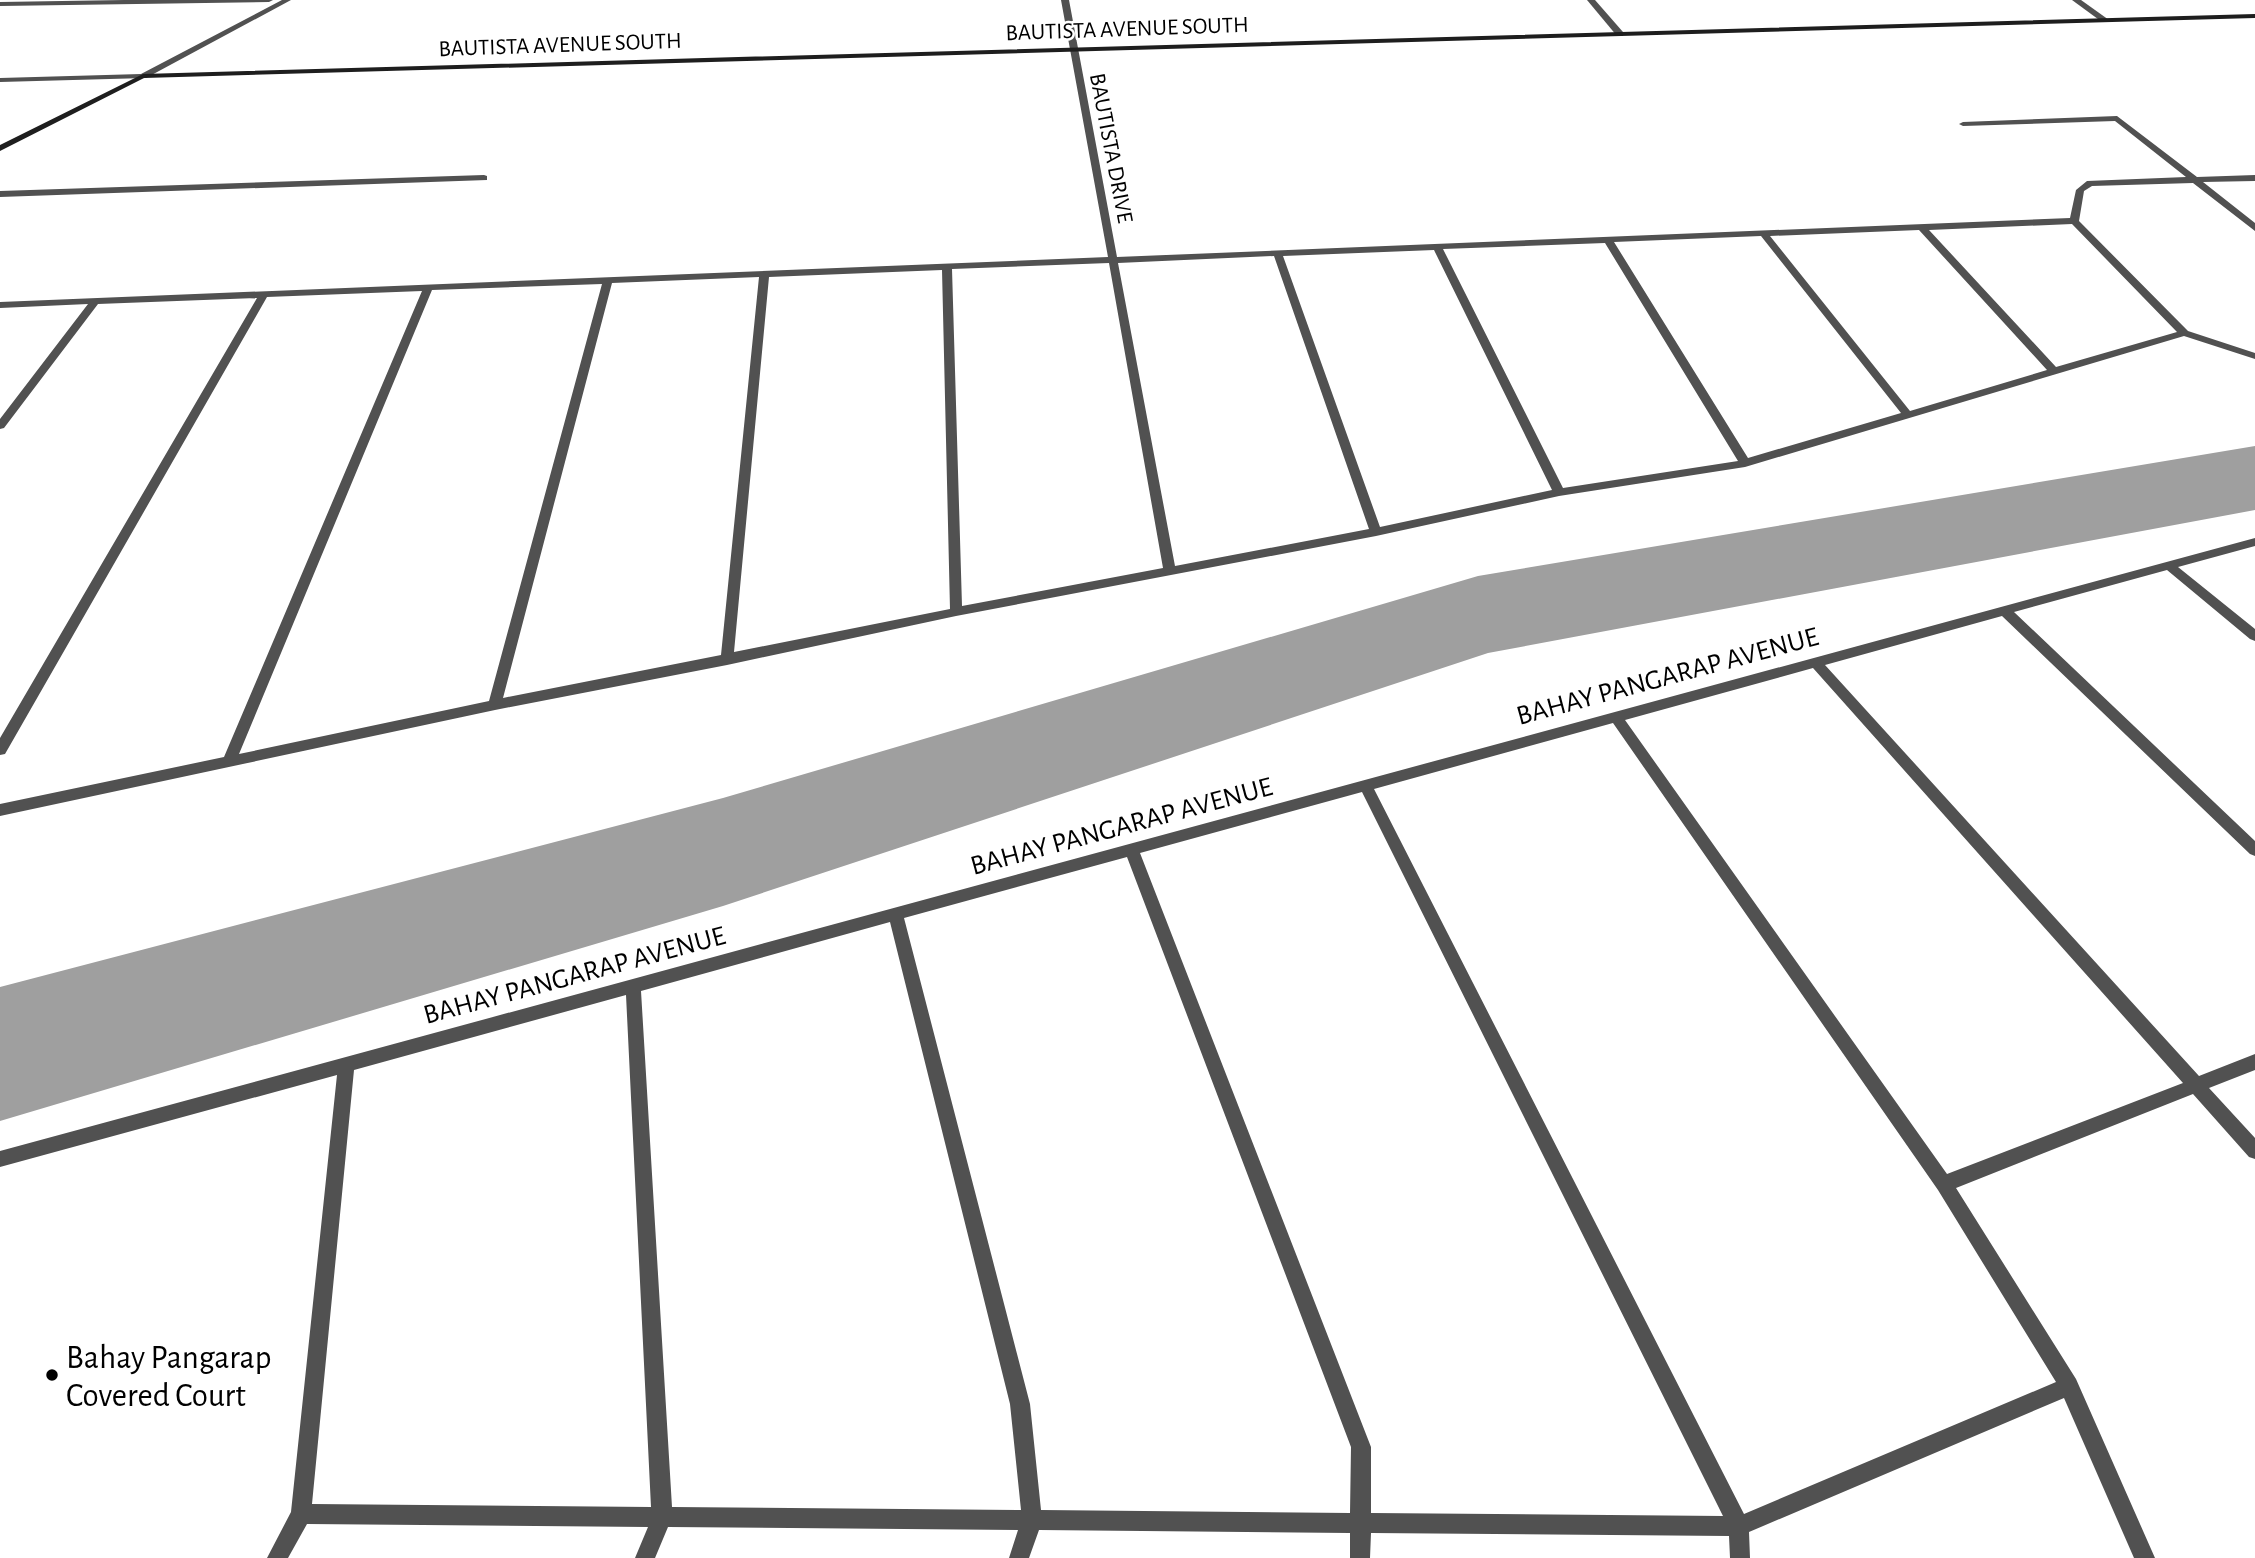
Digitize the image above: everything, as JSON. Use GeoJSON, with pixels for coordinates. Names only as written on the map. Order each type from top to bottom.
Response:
{"type":"FeatureCollection","features":[{"type":"Feature","properties":{"kind":"street"},"geometry":{"type":"LineString","coordinates":[[1,2],[269,0]]}},
{"type":"Feature","properties":{"kind":"street"},"geometry":{"type":"LineString","coordinates":[[0,148],[287,0]]}},
{"type":"Feature","properties":{"kind":"street","name":"BAUTISTA DRIVE"},"geometry":{"type":"LineString","coordinates":[[1065,0],[1170,572]]}},
{"type":"Feature","properties":{"kind":"street"},"geometry":{"type":"LineString","coordinates":[[1591,0],[1620,34]]}},
{"type":"Feature","properties":{"kind":"street"},"geometry":{"type":"LineString","coordinates":[[2076,0],[2105,20]]}},
{"type":"Feature","properties":{"kind":"street","name":"BAUTISTA AVENUE SOUTH"},"geometry":{"type":"LineString","coordinates":[[0,80],[2255,16]]}},
{"type":"Feature","properties":{"kind":"street"},"geometry":{"type":"LineString","coordinates":[[1963,124],[2117,118],[2255,228]]}},
{"type":"Feature","properties":{"kind":"street"},"geometry":{"type":"LineString","coordinates":[[0,194],[484,178]]}},
{"type":"Feature","properties":{"kind":"street"},"geometry":{"type":"LineString","coordinates":[[2074,221],[2080,190],[2090,183],[2255,178]]}},
{"type":"Feature","properties":{"kind":"street"},"geometry":{"type":"LineString","coordinates":[[0,305],[2074,221],[2184,333],[2255,356]]}},
{"type":"Feature","properties":{"kind":"street"},"geometry":{"type":"LineString","coordinates":[[1921,227],[2053,370]]}},
{"type":"Feature","properties":{"kind":"street"},"geometry":{"type":"LineString","coordinates":[[1765,234],[1908,415]]}},
{"type":"Feature","properties":{"kind":"street"},"geometry":{"type":"LineString","coordinates":[[1608,240],[1745,463]]}},
{"type":"Feature","properties":{"kind":"street"},"geometry":{"type":"LineString","coordinates":[[1437,247],[1559,492]]}},
{"type":"Feature","properties":{"kind":"street"},"geometry":{"type":"LineString","coordinates":[[1278,254],[1376,532]]}},
{"type":"Feature","properties":{"kind":"street"},"geometry":{"type":"LineString","coordinates":[[947,268],[956,612]]}},
{"type":"Feature","properties":{"kind":"street"},"geometry":{"type":"LineString","coordinates":[[727,660],[764,275]]}},
{"type":"Feature","properties":{"kind":"street"},"geometry":{"type":"LineString","coordinates":[[495,705],[607,282]]}},
{"type":"Feature","properties":{"kind":"street"},"geometry":{"type":"LineString","coordinates":[[230,760],[428,289]]}},
{"type":"Feature","properties":{"kind":"street"},"geometry":{"type":"LineString","coordinates":[[0,750],[262,296]]}},
{"type":"Feature","properties":{"kind":"street"},"geometry":{"type":"LineString","coordinates":[[0,426],[94,303]]}},
{"type":"Feature","properties":{"kind":"street"},"geometry":{"type":"LineString","coordinates":[[0,810],[495,705],[956,612],[1376,532],[1559,492],[1745,463],[2184,333]]}},
{"type":"Feature","properties":{"kind":"street","name":"BAHAY PANGARAP AVENUE"},"geometry":{"type":"LineString","coordinates":[[0,1158],[2255,542]]}},
{"type":"Feature","properties":{"kind":"street"},"geometry":{"type":"LineString","coordinates":[[2168,565],[2255,636]]}},
{"type":"Feature","properties":{"kind":"street"},"geometry":{"type":"LineString","coordinates":[[2004,610],[2255,850]]}},
{"type":"Feature","properties":{"kind":"street"},"geometry":{"type":"LineString","coordinates":[[1815,662],[2255,1151]]}},
{"type":"Feature","properties":{"kind":"street"},"geometry":{"type":"LineString","coordinates":[[1615,716],[1944,1184],[2069,1386],[2144,1558]]}},
{"type":"Feature","properties":{"kind":"street"},"geometry":{"type":"LineString","coordinates":[[1365,785],[1739,1526],[1740,1558]]}},
{"type":"Feature","properties":{"kind":"street"},"geometry":{"type":"LineString","coordinates":[[1131,849],[1361,1447],[1360,1558]]}},
{"type":"Feature","properties":{"kind":"street"},"geometry":{"type":"LineString","coordinates":[[895,914],[1020,1404],[1032,1520],[1019,1558]]}},
{"type":"Feature","properties":{"kind":"street"},"geometry":{"type":"LineString","coordinates":[[633,986],[662,1518],[645,1558]]}},
{"type":"Feature","properties":{"kind":"street"},"geometry":{"type":"LineString","coordinates":[[1944,1184],[2255,1062]]}},
{"type":"Feature","properties":{"kind":"street"},"geometry":{"type":"LineString","coordinates":[[277,1558],[301,1514],[346,1064]]}},
{"type":"Feature","properties":{"kind":"street"},"geometry":{"type":"LineString","coordinates":[[301,1514],[1739,1526],[2069,1386]]}},
{"type":"Feature","properties":{"kind":"waterway"},"geometry":{"type":"LineString","coordinates":[[0,1054],[723,852],[1478,615],[2255,478]]}},
{"type":"Feature","properties":{"kind":"place","name":"Bahay Pangarap Covered Court"},"geometry":{"type":"Point","coordinates":[52,1375]}}]}
